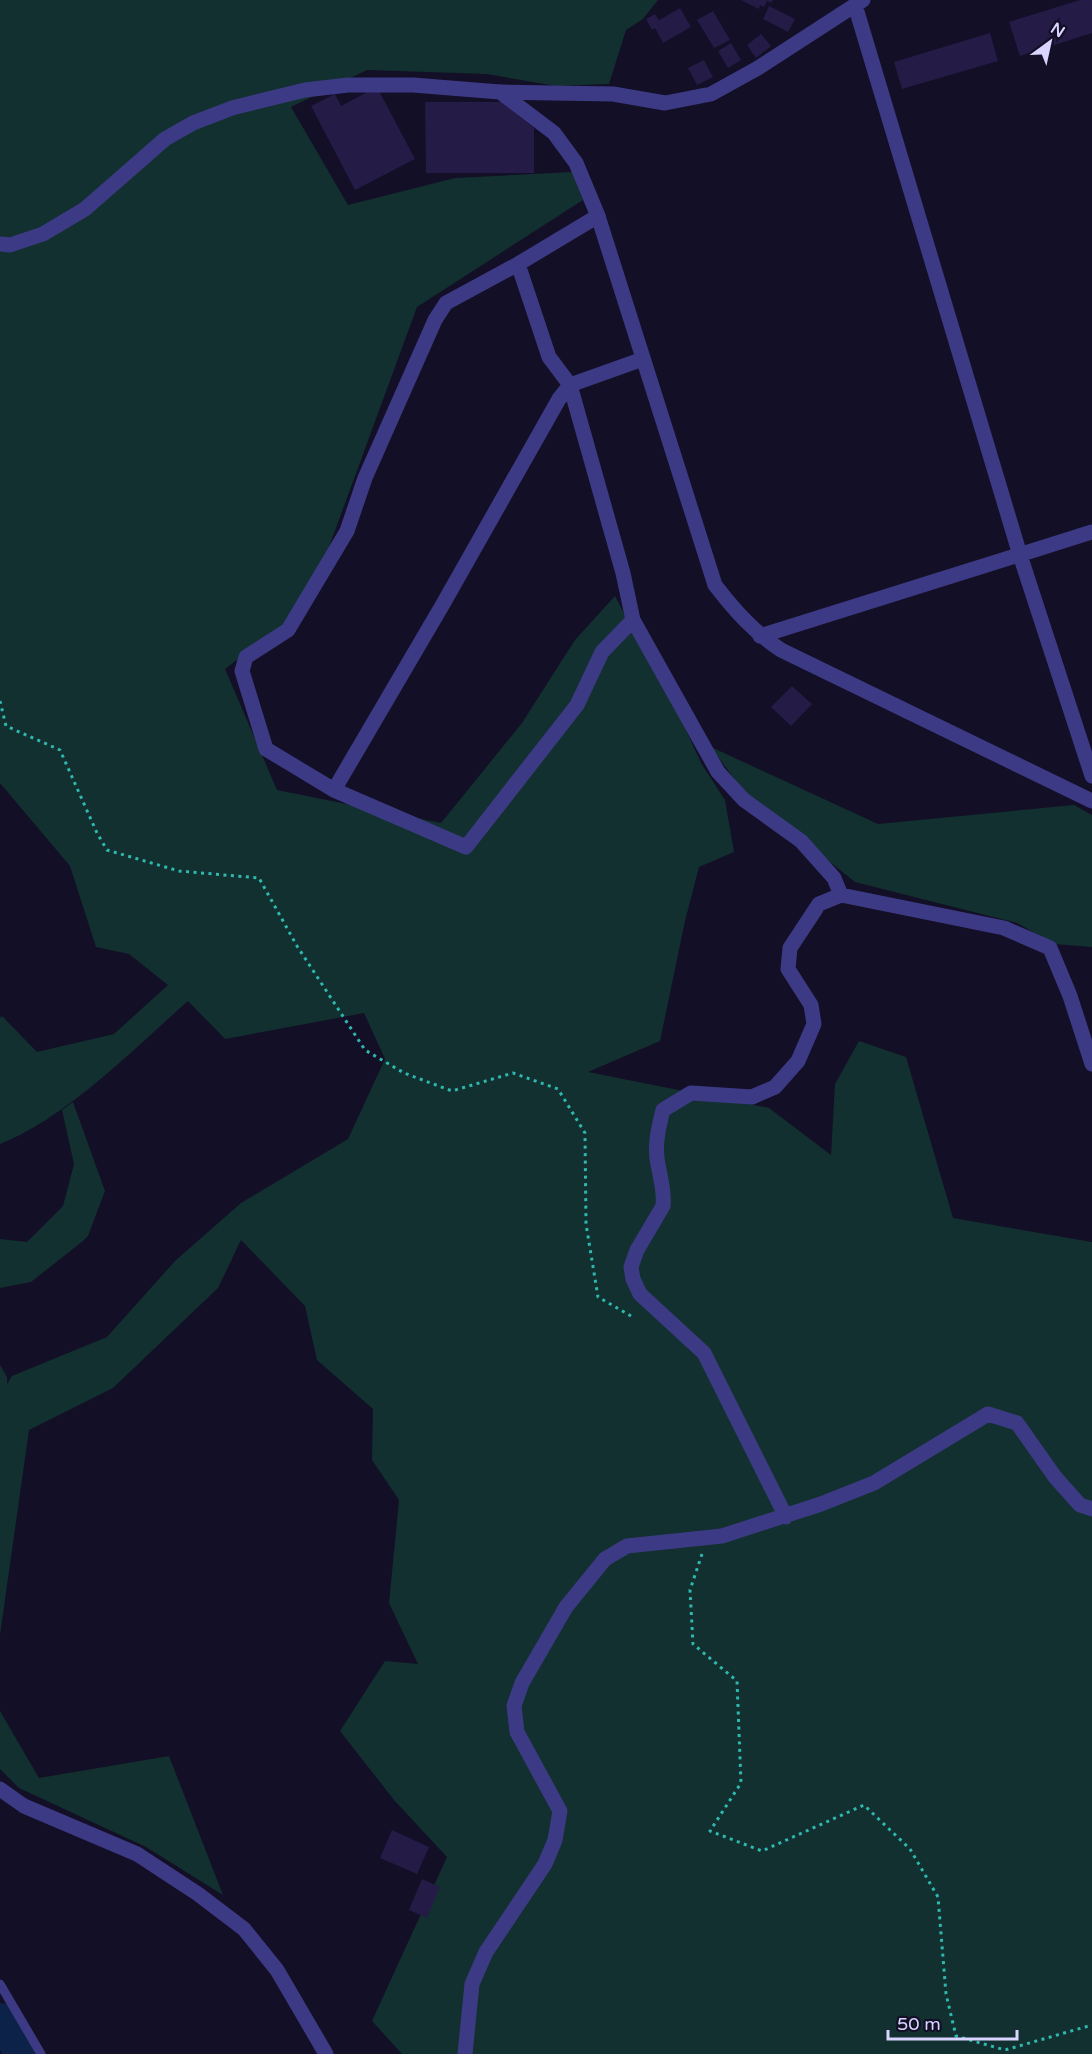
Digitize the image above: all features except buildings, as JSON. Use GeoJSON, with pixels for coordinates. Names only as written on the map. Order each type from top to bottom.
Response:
{"type":"FeatureCollection","features":[{"type":"Feature","properties":{"kind":"street"},"geometry":{"type":"LineString","coordinates":[[0,244],[10,245],[43,234],[86,209],[165,139],[193,123],[232,108],[305,90],[348,85],[413,85],[500,92],[614,94],[665,103],[711,94],[758,68],[859,3],[1020,555],[1092,776]]}},
{"type":"Feature","properties":{"kind":"street"},"geometry":{"type":"LineString","coordinates":[[500,92],[554,133],[576,163],[598,216],[715,585],[737,614],[760,636],[781,650],[1092,801]]}},
{"type":"Feature","properties":{"kind":"street"},"geometry":{"type":"LineString","coordinates":[[598,216],[518,264],[446,303],[435,320],[365,478],[347,531],[317,586],[288,630],[246,657],[242,671],[266,749],[334,790],[466,847],[577,705],[602,652],[633,620]]}},
{"type":"Feature","properties":{"kind":"street"},"geometry":{"type":"LineString","coordinates":[[518,264],[549,357],[570,385],[623,573],[633,620],[718,772],[744,800],[801,841],[834,878],[841,895]]}},
{"type":"Feature","properties":{"kind":"street"},"geometry":{"type":"LineString","coordinates":[[334,790],[559,399],[570,385],[643,359]]}},
{"type":"Feature","properties":{"kind":"street"},"geometry":{"type":"LineString","coordinates":[[760,636],[1092,532]]}},
{"type":"Feature","properties":{"kind":"street"},"geometry":{"type":"LineString","coordinates":[[786,1517],[704,1353],[640,1294],[633,1279],[631,1267],[637,1250],[663,1206],[664,1198],[656,1157],[657,1136],[663,1110],[691,1093],[752,1097],[775,1087],[798,1061],[813,1024],[811,1005],[788,969],[790,948],[819,904],[841,895],[1004,928],[1050,948],[1070,996],[1092,1064]]}},
{"type":"Feature","properties":{"kind":"street"},"geometry":{"type":"LineString","coordinates":[[465,2054],[472,1984],[486,1952],[545,1864],[555,1840],[560,1811],[517,1732],[514,1706],[522,1683],[566,1607],[604,1559],[627,1546],[722,1536],[786,1517],[874,1483],[988,1414],[1017,1423],[1055,1477],[1080,1505],[1092,1509]]}},
{"type":"Feature","properties":{"kind":"street"},"geometry":{"type":"LineString","coordinates":[[0,1789],[24,1806],[138,1854],[198,1894],[244,1929],[277,1970],[326,2054]]}},
{"type":"Feature","properties":{"kind":"lane"},"geometry":{"type":"LineString","coordinates":[[0,1984],[41,2054]]}},
{"type":"Feature","properties":{"kind":"path"},"geometry":{"type":"LineString","coordinates":[[0,701],[6,726],[60,750],[97,833],[107,850],[179,871],[260,878],[297,946],[365,1050],[404,1073],[452,1091],[513,1073],[558,1089],[585,1133],[586,1224],[598,1297],[631,1316]]}},
{"type":"Feature","properties":{"kind":"path"},"geometry":{"type":"LineString","coordinates":[[707,1538],[690,1590],[693,1644],[737,1681],[741,1784],[710,1831],[762,1851],[864,1805],[910,1849],[938,1897],[946,1994],[956,2036],[1005,2050],[1092,2025]]}},
{"type":"Feature","properties":{"kind":"green space"},"geometry":{"type":"Polygon","coordinates":[[[0,0],[658,0],[643,19],[626,30],[609,84],[556,86],[487,74],[367,70],[291,107],[348,205],[455,178],[572,172],[583,200],[417,307],[329,547],[286,623],[225,669],[277,790],[441,823],[522,723],[575,640],[615,596],[701,763],[725,800],[734,852],[699,867],[685,921],[660,1041],[588,1072],[769,1108],[831,1155],[835,1084],[859,1041],[906,1057],[953,1218],[1092,1242],[1092,2054],[402,2054],[372,2021],[447,1857],[394,1800],[340,1731],[385,1661],[418,1664],[389,1603],[399,1500],[372,1460],[373,1409],[317,1360],[305,1306],[241,1240],[218,1288],[113,1388],[29,1430],[0,1635],[0,1365],[7,1377],[7,1384],[12,1376],[107,1337],[175,1261],[241,1203],[348,1139],[385,1059],[364,1013],[225,1039],[188,1001],[74,1100],[25,1132],[0,1144],[0,1018],[2,1016],[37,1052],[114,1034],[168,985],[129,954],[96,947],[70,866],[0,783],[0,0]]]}},
{"type":"Feature","properties":{"kind":"green space"},"geometry":{"type":"Polygon","coordinates":[[[711,747],[878,824],[1074,805],[1092,815],[1092,947],[1054,944],[1017,923],[855,882],[746,795],[711,747]]]}},
{"type":"Feature","properties":{"kind":"green space"},"geometry":{"type":"Polygon","coordinates":[[[73,1102],[105,1191],[88,1236],[31,1282],[0,1288],[0,1239],[27,1242],[63,1206],[74,1164],[62,1110],[73,1102]]]}},
{"type":"Feature","properties":{"kind":"green space"},"geometry":{"type":"Polygon","coordinates":[[[0,1711],[39,1778],[169,1756],[223,1895],[146,1847],[19,1788],[0,1769],[0,1711]]]}},
{"type":"Feature","properties":{"kind":"waterway"},"geometry":{"type":"LineString","coordinates":[[0,2019],[21,2054]]}}]}
